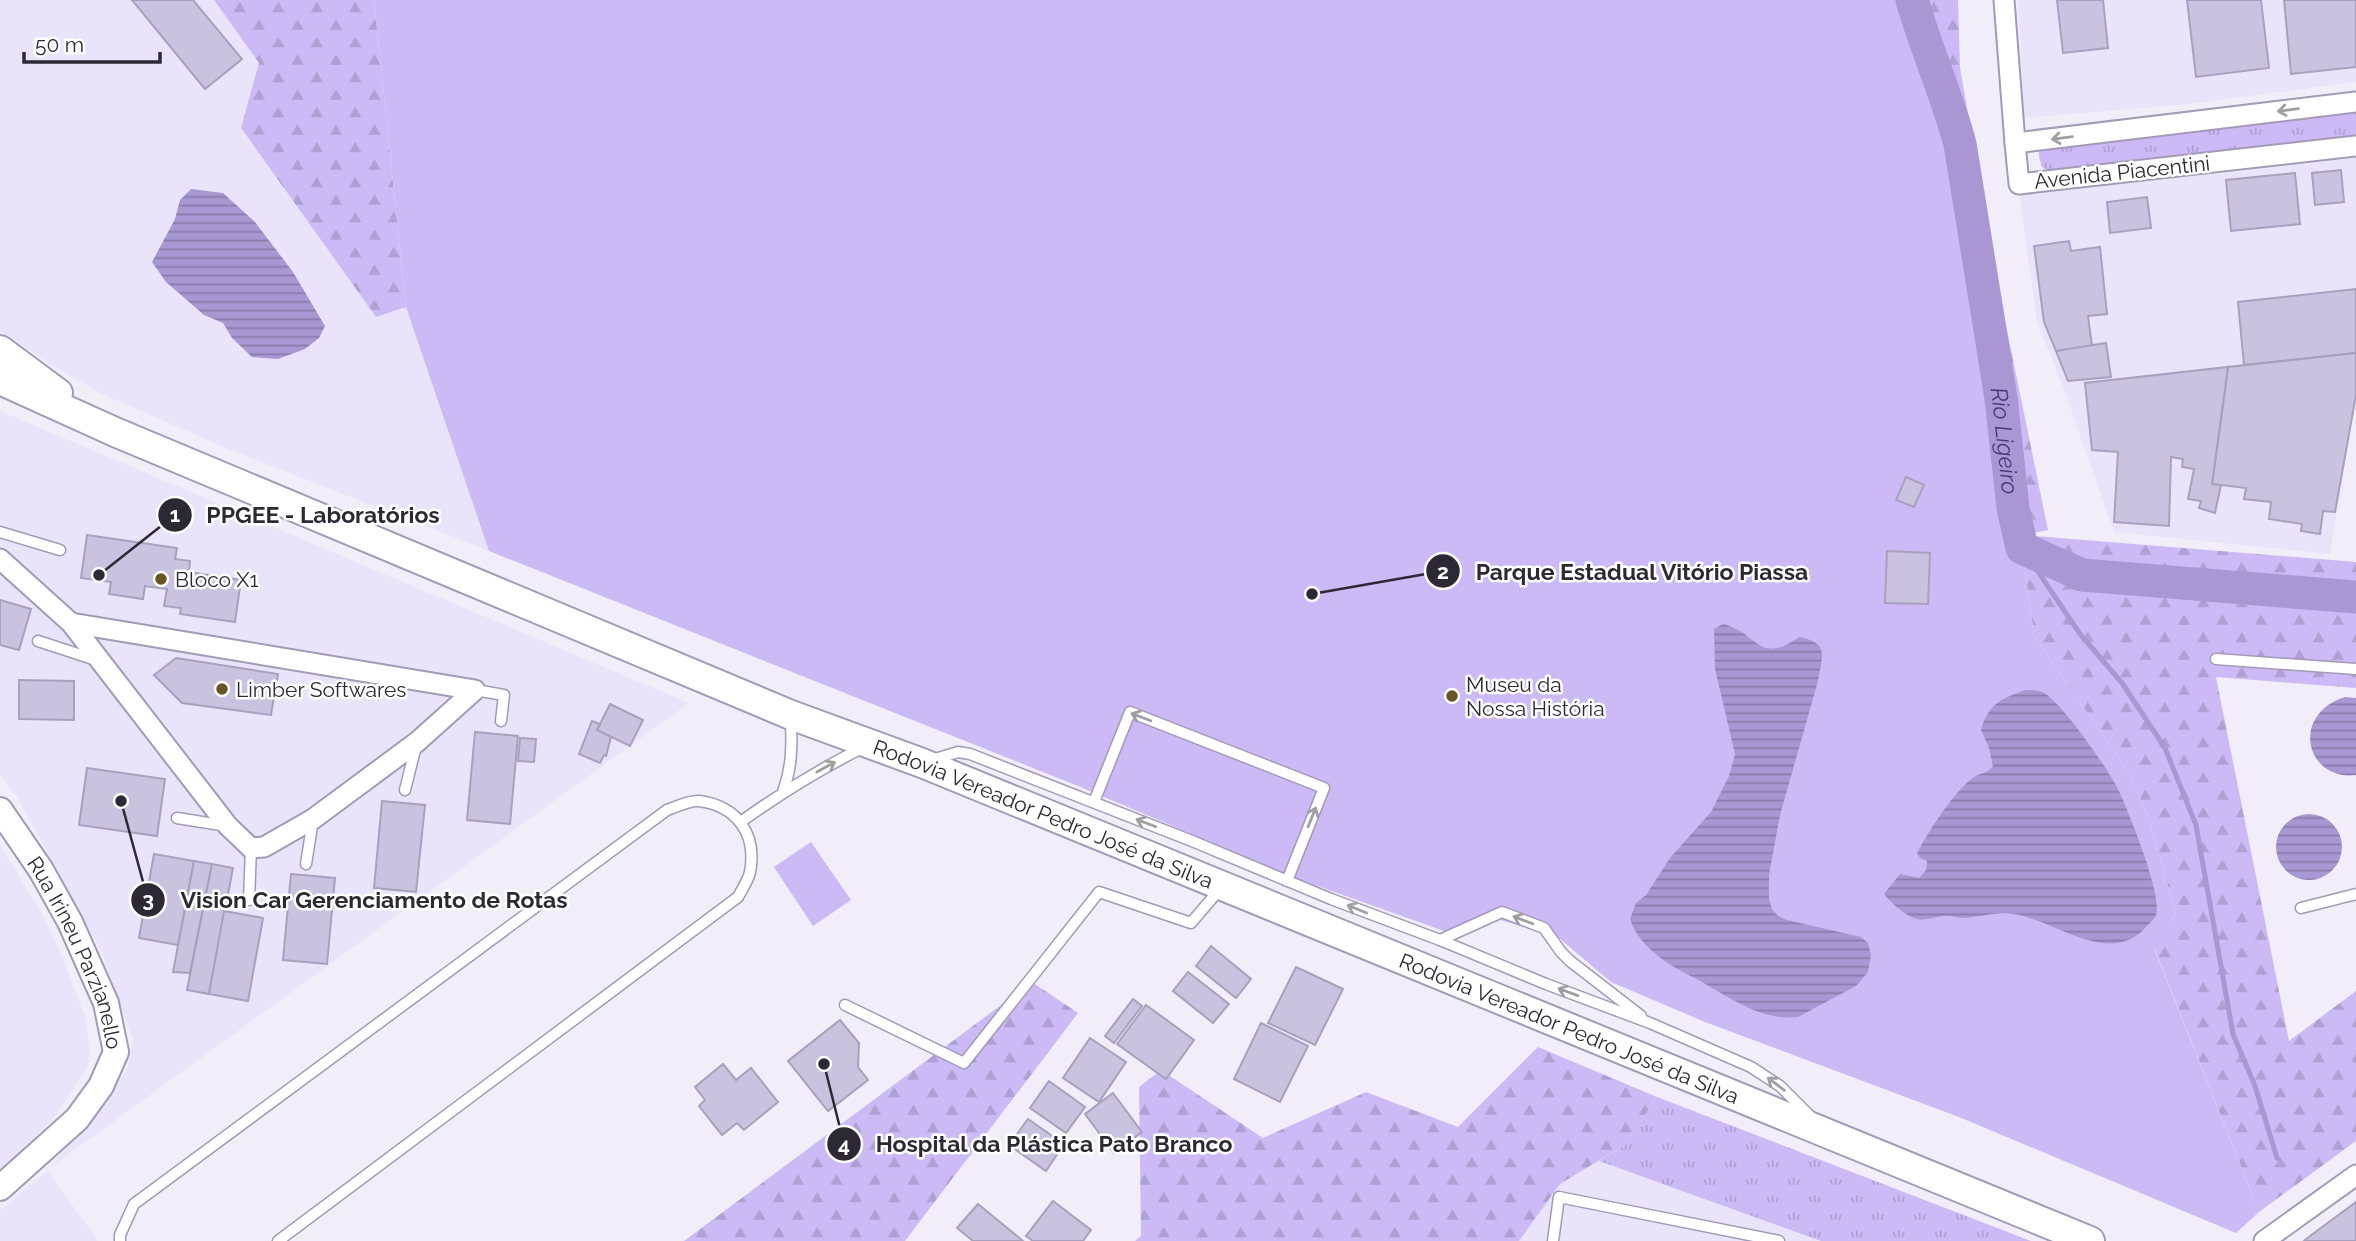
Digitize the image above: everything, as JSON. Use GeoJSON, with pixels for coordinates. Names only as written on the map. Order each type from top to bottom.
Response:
{"type":"FeatureCollection","features":[{"type":"Feature","properties":{"kind":"main road"},"geometry":{"type":"LineString","coordinates":[[0,350],[97,422]]}},
{"type":"Feature","properties":{"kind":"main road","name":"Rodovia Vereador Pedro José da Silva"},"geometry":{"type":"LineString","coordinates":[[0,380],[115,432],[790,715],[922,763],[2091,1241]]}},
{"type":"Feature","properties":{"kind":"street"},"geometry":{"type":"LineString","coordinates":[[2004,0],[2014,143]]}},
{"type":"Feature","properties":{"kind":"street","name":"Avenida Piacentini"},"geometry":{"type":"LineString","coordinates":[[2356,102],[2014,143],[2019,184],[2356,146]]}},
{"type":"Feature","properties":{"kind":"street"},"geometry":{"type":"LineString","coordinates":[[0,559],[71,623],[228,826],[251,848],[264,847],[313,820],[417,742],[475,690]]}},
{"type":"Feature","properties":{"kind":"street"},"geometry":{"type":"LineString","coordinates":[[71,623],[475,690]]}},
{"type":"Feature","properties":{"kind":"street","name":"Rua Irineu Parzianello"},"geometry":{"type":"LineString","coordinates":[[0,810],[41,870],[70,922],[106,1003],[116,1052],[101,1086],[77,1119],[0,1188]]}},
{"type":"Feature","properties":{"kind":"street"},"geometry":{"type":"LineString","coordinates":[[2264,1241],[2356,1175]]}},
{"type":"Feature","properties":{"kind":"lane"},"geometry":{"type":"LineString","coordinates":[[0,532],[60,550]]}},
{"type":"Feature","properties":{"kind":"lane"},"geometry":{"type":"LineString","coordinates":[[38,640],[100,661]]}},
{"type":"Feature","properties":{"kind":"lane"},"geometry":{"type":"LineString","coordinates":[[2216,659],[2356,669]]}},
{"type":"Feature","properties":{"kind":"lane"},"geometry":{"type":"LineString","coordinates":[[475,690],[504,695],[501,721]]}},
{"type":"Feature","properties":{"kind":"lane"},"geometry":{"type":"LineString","coordinates":[[1094,802],[1130,712],[1324,788],[1287,881]]}},
{"type":"Feature","properties":{"kind":"lane"},"geometry":{"type":"LineString","coordinates":[[783,792],[792,756],[790,715]]}},
{"type":"Feature","properties":{"kind":"lane"},"geometry":{"type":"LineString","coordinates":[[405,790],[417,742]]}},
{"type":"Feature","properties":{"kind":"lane"},"geometry":{"type":"LineString","coordinates":[[741,821],[826,766],[870,744]]}},
{"type":"Feature","properties":{"kind":"lane"},"geometry":{"type":"LineString","coordinates":[[922,763],[958,752],[970,754],[1650,1023],[1751,1067],[1780,1086],[1825,1132]]}},
{"type":"Feature","properties":{"kind":"lane"},"geometry":{"type":"LineString","coordinates":[[120,1241],[120,1235],[134,1204],[667,810],[696,801],[720,808],[741,821],[752,846],[750,875],[738,897],[278,1241]]}},
{"type":"Feature","properties":{"kind":"lane"},"geometry":{"type":"LineString","coordinates":[[177,818],[228,826]]}},
{"type":"Feature","properties":{"kind":"lane"},"geometry":{"type":"LineString","coordinates":[[306,864],[313,820]]}},
{"type":"Feature","properties":{"kind":"lane"},"geometry":{"type":"LineString","coordinates":[[249,900],[251,848]]}},
{"type":"Feature","properties":{"kind":"lane"},"geometry":{"type":"LineString","coordinates":[[845,1005],[964,1063],[1099,892],[1191,923],[1222,886]]}},
{"type":"Feature","properties":{"kind":"lane"},"geometry":{"type":"LineString","coordinates":[[2301,908],[2356,894]]}},
{"type":"Feature","properties":{"kind":"lane"},"geometry":{"type":"LineString","coordinates":[[1440,940],[1502,912],[1544,928],[1570,961],[1650,1023]]}},
{"type":"Feature","properties":{"kind":"lane"},"geometry":{"type":"LineString","coordinates":[[1553,1241],[1559,1197],[1779,1241]]}},
{"type":"Feature","properties":{"kind":"shaded area"},"geometry":{"type":"Polygon","coordinates":[[[0,0],[214,0],[260,63],[241,129],[376,317],[406,307],[489,551],[228,449],[100,393],[0,331],[0,0]]]}},
{"type":"Feature","properties":{"kind":"shaded area"},"geometry":{"type":"Polygon","coordinates":[[[2018,0],[2356,0],[2356,82],[2189,104],[2024,118],[2018,0]]]}},
{"type":"Feature","properties":{"kind":"shaded area"},"geometry":{"type":"Polygon","coordinates":[[[2356,158],[2356,398],[2330,554],[2114,532],[2037,322],[2019,193],[2356,158]]]}},
{"type":"Feature","properties":{"kind":"shaded area"},"geometry":{"type":"Polygon","coordinates":[[[191,189],[223,193],[255,222],[293,272],[325,326],[319,338],[305,349],[278,359],[252,357],[232,338],[223,323],[204,315],[166,282],[152,262],[175,219],[180,200],[191,189]]]}},
{"type":"Feature","properties":{"kind":"shaded area"},"geometry":{"type":"Polygon","coordinates":[[[0,411],[689,703],[49,1168],[105,1104],[128,1067],[133,1040],[101,950],[17,797],[0,775],[0,411]]]}},
{"type":"Feature","properties":{"kind":"shaded area"},"geometry":{"type":"Polygon","coordinates":[[[1723,624],[1735,628],[1766,648],[1785,645],[1799,637],[1816,643],[1822,652],[1818,681],[1780,815],[1769,875],[1769,899],[1778,916],[1787,920],[1861,937],[1868,943],[1871,955],[1868,972],[1856,986],[1798,1017],[1772,1016],[1760,1012],[1736,1002],[1676,968],[1644,943],[1630,919],[1636,903],[1646,895],[1670,858],[1711,812],[1729,776],[1735,754],[1715,669],[1714,629],[1723,624]]]}},
{"type":"Feature","properties":{"kind":"shaded area"},"geometry":{"type":"Polygon","coordinates":[[[2026,690],[2042,692],[2061,708],[2096,754],[2115,783],[2124,803],[2150,873],[2157,905],[2154,918],[2131,939],[2114,943],[2097,942],[2023,916],[2006,913],[1920,919],[1903,912],[1884,894],[1900,874],[1919,878],[1926,870],[1927,861],[1917,853],[1934,824],[1963,787],[1993,766],[1981,730],[1984,721],[1997,703],[2026,690]]]}},
{"type":"Feature","properties":{"kind":"shaded area"},"geometry":{"type":"Polygon","coordinates":[[[2345,697],[2356,698],[2356,775],[2339,774],[2325,768],[2311,745],[2311,731],[2316,717],[2328,705],[2345,697]]]}},
{"type":"Feature","properties":{"kind":"shaded area"},"geometry":{"type":"Polygon","coordinates":[[[2309,814],[2322,816],[2332,824],[2340,834],[2340,860],[2332,870],[2322,878],[2309,880],[2296,878],[2286,870],[2278,860],[2276,847],[2278,834],[2286,824],[2296,816],[2309,814]]]}},
{"type":"Feature","properties":{"kind":"shaded area"},"geometry":{"type":"Polygon","coordinates":[[[0,845],[41,912],[59,949],[86,1019],[90,1054],[88,1067],[55,1117],[0,1170],[0,845]]]}},
{"type":"Feature","properties":{"kind":"shaded area"},"geometry":{"type":"Polygon","coordinates":[[[1599,1161],[1821,1241],[1519,1241],[1560,1184],[1599,1161]]]}},
{"type":"Feature","properties":{"kind":"shaded area"},"geometry":{"type":"Polygon","coordinates":[[[47,1171],[98,1241],[0,1241],[0,1210],[47,1171]]]}},
{"type":"Feature","properties":{"kind":"green space"},"geometry":{"type":"Polygon","coordinates":[[[214,0],[374,0],[406,307],[376,317],[241,128],[259,63],[214,0]]]}},
{"type":"Feature","properties":{"kind":"green space"},"geometry":{"type":"Polygon","coordinates":[[[374,0],[1912,0],[1960,144],[2001,398],[2013,508],[2022,548],[2034,636],[2131,776],[2149,819],[2176,914],[2154,948],[2259,1212],[2236,1233],[1959,1117],[1705,1022],[1611,982],[1559,938],[1494,918],[1458,936],[1298,879],[1078,786],[489,551],[406,307],[374,0]]]}},
{"type":"Feature","properties":{"kind":"green space"},"geometry":{"type":"Polygon","coordinates":[[[1912,0],[1958,0],[1960,68],[2002,306],[2048,530],[2023,535],[2356,562],[2356,688],[2216,677],[2289,1041],[2356,991],[2356,1141],[2259,1212],[2154,947],[2176,914],[2149,819],[2131,776],[2034,636],[1953,119],[1922,37],[1912,0]]]}},
{"type":"Feature","properties":{"kind":"green space"},"geometry":{"type":"Polygon","coordinates":[[[2356,111],[2356,137],[2055,174],[2042,167],[2039,157],[2039,148],[2356,111]]]}},
{"type":"Feature","properties":{"kind":"green space"},"geometry":{"type":"Polygon","coordinates":[[[811,842],[851,900],[813,926],[774,867],[811,842]]]}},
{"type":"Feature","properties":{"kind":"green space"},"geometry":{"type":"Polygon","coordinates":[[[1032,982],[1078,1013],[905,1241],[684,1241],[1032,982]]]}},
{"type":"Feature","properties":{"kind":"green space"},"geometry":{"type":"Polygon","coordinates":[[[1538,1047],[1657,1097],[1625,1145],[1560,1184],[1519,1241],[1135,1241],[1141,1236],[1139,1087],[1161,1070],[1263,1138],[1366,1092],[1458,1127],[1538,1047]]]}},
{"type":"Feature","properties":{"kind":"green space"},"geometry":{"type":"Polygon","coordinates":[[[1657,1097],[2031,1241],[1821,1241],[1599,1161],[1625,1145],[1657,1097]]]}},
{"type":"Feature","properties":{"kind":"building"},"geometry":{"type":"Polygon","coordinates":[[[132,0],[193,0],[242,59],[205,89],[132,0]]]}},
{"type":"Feature","properties":{"kind":"building"},"geometry":{"type":"Polygon","coordinates":[[[2057,0],[2103,0],[2108,48],[2063,53],[2057,0]]]}},
{"type":"Feature","properties":{"kind":"building"},"geometry":{"type":"Polygon","coordinates":[[[2187,0],[2261,0],[2269,68],[2196,77],[2187,0]]]}},
{"type":"Feature","properties":{"kind":"building"},"geometry":{"type":"Polygon","coordinates":[[[2284,0],[2356,0],[2356,67],[2291,74],[2284,0]]]}},
{"type":"Feature","properties":{"kind":"building"},"geometry":{"type":"Polygon","coordinates":[[[2341,170],[2344,202],[2315,205],[2312,173],[2341,170]]]}},
{"type":"Feature","properties":{"kind":"building"},"geometry":{"type":"Polygon","coordinates":[[[2295,173],[2300,224],[2231,231],[2226,180],[2295,173]]]}},
{"type":"Feature","properties":{"kind":"building"},"geometry":{"type":"Polygon","coordinates":[[[2147,197],[2151,228],[2110,233],[2107,202],[2147,197]]]}},
{"type":"Feature","properties":{"kind":"building"},"geometry":{"type":"Polygon","coordinates":[[[2069,241],[2071,251],[2100,247],[2107,314],[2088,316],[2092,346],[2056,351],[2044,322],[2034,246],[2069,241]]]}},
{"type":"Feature","properties":{"kind":"building"},"geometry":{"type":"Polygon","coordinates":[[[2356,289],[2356,353],[2244,365],[2238,302],[2356,289]]]}},
{"type":"Feature","properties":{"kind":"building"},"geometry":{"type":"Polygon","coordinates":[[[2106,343],[2111,377],[2068,381],[2056,351],[2106,343]]]}},
{"type":"Feature","properties":{"kind":"building"},"geometry":{"type":"Polygon","coordinates":[[[2356,353],[2356,395],[2335,512],[2323,511],[2320,534],[2301,531],[2302,524],[2269,519],[2271,502],[2244,499],[2246,488],[2212,484],[2228,367],[2356,353]]]}},
{"type":"Feature","properties":{"kind":"building"},"geometry":{"type":"Polygon","coordinates":[[[2228,367],[2212,484],[2221,485],[2215,513],[2199,508],[2201,501],[2188,499],[2194,469],[2182,467],[2183,459],[2171,457],[2169,526],[2114,522],[2118,452],[2092,450],[2085,383],[2228,367]]]}},
{"type":"Feature","properties":{"kind":"building"},"geometry":{"type":"Polygon","coordinates":[[[1906,477],[1924,485],[1914,507],[1896,500],[1906,477]]]}},
{"type":"Feature","properties":{"kind":"building","name":"Bloco X1"},"geometry":{"type":"Polygon","coordinates":[[[87,535],[177,548],[175,559],[190,561],[189,572],[241,580],[235,622],[180,614],[181,608],[164,606],[167,589],[145,586],[143,599],[109,594],[111,582],[81,578],[87,535]]]}},
{"type":"Feature","properties":{"kind":"building"},"geometry":{"type":"Polygon","coordinates":[[[1887,551],[1930,553],[1928,604],[1885,603],[1887,551]]]}},
{"type":"Feature","properties":{"kind":"building"},"geometry":{"type":"Polygon","coordinates":[[[0,600],[31,609],[19,650],[0,645],[0,600]]]}},
{"type":"Feature","properties":{"kind":"building","name":"Limber Softwares"},"geometry":{"type":"Polygon","coordinates":[[[176,658],[278,674],[271,715],[182,703],[154,675],[176,658]]]}},
{"type":"Feature","properties":{"kind":"building"},"geometry":{"type":"Polygon","coordinates":[[[19,680],[74,681],[74,720],[19,719],[19,680]]]}},
{"type":"Feature","properties":{"kind":"building"},"geometry":{"type":"Polygon","coordinates":[[[610,704],[643,720],[630,746],[597,730],[610,704]]]}},
{"type":"Feature","properties":{"kind":"building"},"geometry":{"type":"Polygon","coordinates":[[[592,721],[600,724],[597,730],[611,737],[606,756],[604,755],[600,763],[579,754],[592,721]]]}},
{"type":"Feature","properties":{"kind":"building"},"geometry":{"type":"Polygon","coordinates":[[[475,732],[518,736],[510,824],[467,820],[475,732]]]}},
{"type":"Feature","properties":{"kind":"building"},"geometry":{"type":"Polygon","coordinates":[[[520,738],[536,739],[534,762],[518,761],[520,738]]]}},
{"type":"Feature","properties":{"kind":"building"},"geometry":{"type":"Polygon","coordinates":[[[87,768],[165,779],[157,836],[79,825],[87,768]]]}},
{"type":"Feature","properties":{"kind":"building"},"geometry":{"type":"Polygon","coordinates":[[[382,801],[425,805],[416,892],[374,888],[382,801]]]}},
{"type":"Feature","properties":{"kind":"building"},"geometry":{"type":"Polygon","coordinates":[[[154,854],[194,861],[178,945],[139,938],[154,854]]]}},
{"type":"Feature","properties":{"kind":"building"},"geometry":{"type":"Polygon","coordinates":[[[194,861],[212,864],[190,973],[173,972],[194,861]]]}},
{"type":"Feature","properties":{"kind":"building"},"geometry":{"type":"Polygon","coordinates":[[[212,864],[233,868],[209,994],[187,990],[212,864]]]}},
{"type":"Feature","properties":{"kind":"building"},"geometry":{"type":"Polygon","coordinates":[[[291,874],[335,878],[327,964],[283,960],[291,874]]]}},
{"type":"Feature","properties":{"kind":"building"},"geometry":{"type":"Polygon","coordinates":[[[224,911],[263,918],[248,1001],[209,994],[224,911]]]}},
{"type":"Feature","properties":{"kind":"building"},"geometry":{"type":"Polygon","coordinates":[[[1211,946],[1251,979],[1236,998],[1196,966],[1211,946]]]}},
{"type":"Feature","properties":{"kind":"building"},"geometry":{"type":"Polygon","coordinates":[[[1296,967],[1343,989],[1315,1045],[1268,1023],[1296,967]]]}},
{"type":"Feature","properties":{"kind":"building"},"geometry":{"type":"Polygon","coordinates":[[[1188,972],[1229,1004],[1213,1023],[1173,991],[1188,972]]]}},
{"type":"Feature","properties":{"kind":"building"},"geometry":{"type":"Polygon","coordinates":[[[1133,999],[1142,1006],[1114,1043],[1105,1036],[1133,999]]]}},
{"type":"Feature","properties":{"kind":"building"},"geometry":{"type":"Polygon","coordinates":[[[1146,1005],[1194,1040],[1166,1079],[1117,1044],[1146,1005]]]}},
{"type":"Feature","properties":{"kind":"building"},"geometry":{"type":"Polygon","coordinates":[[[840,1020],[859,1043],[858,1067],[868,1080],[828,1111],[788,1061],[840,1020]]]}},
{"type":"Feature","properties":{"kind":"building"},"geometry":{"type":"Polygon","coordinates":[[[1261,1023],[1308,1046],[1280,1102],[1234,1079],[1261,1023]]]}},
{"type":"Feature","properties":{"kind":"building"},"geometry":{"type":"Polygon","coordinates":[[[1090,1038],[1126,1062],[1099,1102],[1063,1078],[1090,1038]]]}},
{"type":"Feature","properties":{"kind":"building"},"geometry":{"type":"Polygon","coordinates":[[[723,1064],[736,1080],[751,1068],[778,1102],[744,1130],[737,1123],[722,1135],[699,1106],[705,1100],[695,1087],[723,1064]]]}},
{"type":"Feature","properties":{"kind":"building"},"geometry":{"type":"Polygon","coordinates":[[[1049,1081],[1085,1107],[1066,1133],[1030,1108],[1049,1081]]]}},
{"type":"Feature","properties":{"kind":"building"},"geometry":{"type":"Polygon","coordinates":[[[1113,1093],[1142,1132],[1114,1153],[1085,1114],[1113,1093]]]}},
{"type":"Feature","properties":{"kind":"building"},"geometry":{"type":"Polygon","coordinates":[[[1028,1119],[1064,1144],[1046,1171],[1009,1145],[1028,1119]]]}},
{"type":"Feature","properties":{"kind":"building"},"geometry":{"type":"Polygon","coordinates":[[[1053,1201],[1091,1230],[1083,1241],[1033,1241],[1026,1236],[1053,1201]]]}},
{"type":"Feature","properties":{"kind":"building"},"geometry":{"type":"Polygon","coordinates":[[[2356,1202],[2356,1241],[2304,1241],[2310,1236],[2356,1202]]]}},
{"type":"Feature","properties":{"kind":"building"},"geometry":{"type":"Polygon","coordinates":[[[978,1204],[1023,1241],[973,1241],[957,1228],[978,1204]]]}},
{"type":"Feature","properties":{"kind":"waterway","name":"Rio Ligeiro"},"geometry":{"type":"LineString","coordinates":[[1912,0],[1960,144],[2001,398],[2013,508],[2022,548],[2082,575],[2356,597]]}},
{"type":"Feature","properties":{"kind":"waterway"},"geometry":{"type":"LineString","coordinates":[[2022,548],[2080,634],[2122,683],[2165,748],[2196,825],[2233,1034],[2255,1086],[2277,1158]]}},
{"type":"Feature","properties":{"kind":"place","name":"PPGEE - Laboratórios"},"geometry":{"type":"Point","coordinates":[99,575]}},
{"type":"Feature","properties":{"kind":"place","name":"Bloco X1"},"geometry":{"type":"Point","coordinates":[161,579]}},
{"type":"Feature","properties":{"kind":"place","name":"Parque Estadual Vitório Piassa"},"geometry":{"type":"Point","coordinates":[1312,594]}},
{"type":"Feature","properties":{"kind":"place","name":"Limber Softwares"},"geometry":{"type":"Point","coordinates":[222,689]}},
{"type":"Feature","properties":{"kind":"place","name":"Museu da Nossa História"},"geometry":{"type":"Point","coordinates":[1452,696]}},
{"type":"Feature","properties":{"kind":"place","name":"Vision Car Gerenciamento de Rotas"},"geometry":{"type":"Point","coordinates":[121,801]}},
{"type":"Feature","properties":{"kind":"place","name":"Hospital da Plástica Pato Branco"},"geometry":{"type":"Point","coordinates":[824,1064]}}]}
